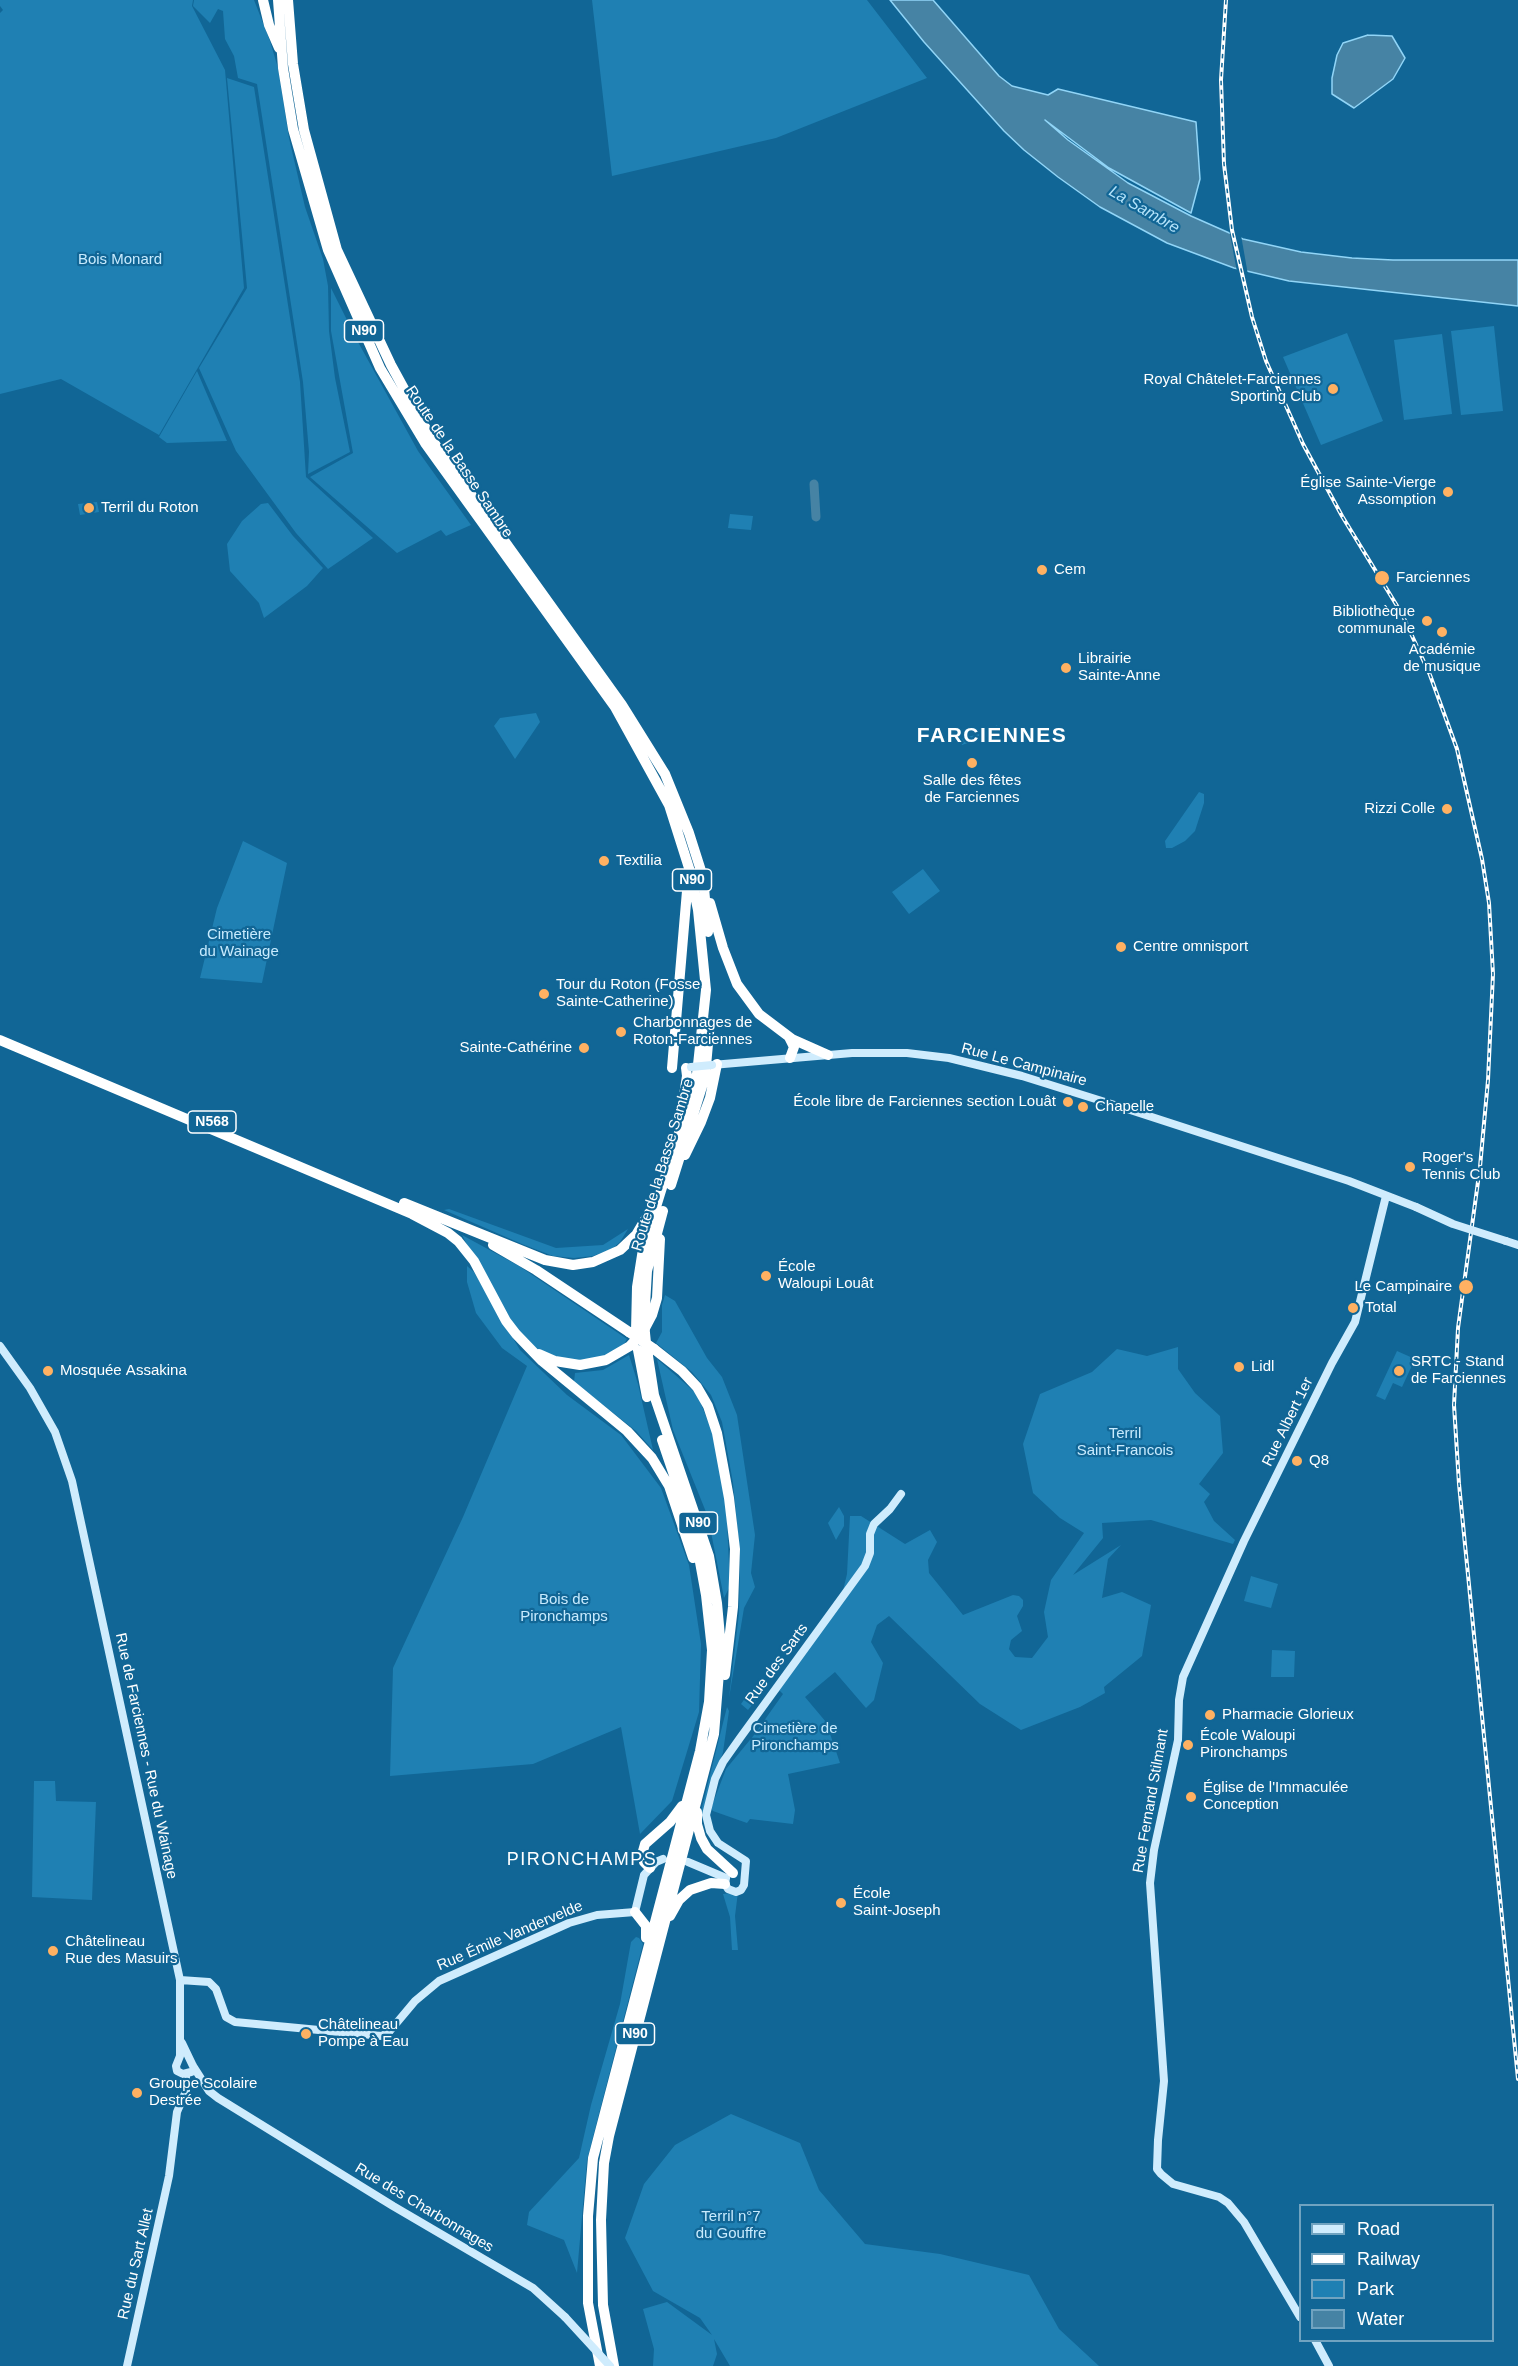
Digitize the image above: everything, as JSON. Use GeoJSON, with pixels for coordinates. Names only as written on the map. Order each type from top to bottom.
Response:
{"type":"FeatureCollection","features":[{"type":"Feature","properties":{"kind":"highway"},"geometry":{"type":"LineString","coordinates":[[263,0],[269,25],[282,55]]}},
{"type":"Feature","properties":{"kind":"highway","name":"Route de la Basse Sambre"},"geometry":{"type":"LineString","coordinates":[[278,0],[282,55],[293,129],[328,250],[380,368],[425,443],[554,617]]}},
{"type":"Feature","properties":{"kind":"highway","name":"Route de la Basse Sambre"},"geometry":{"type":"LineString","coordinates":[[288,0],[293,64],[304,130],[337,250],[391,365],[432,440],[554,617]]}},
{"type":"Feature","properties":{"kind":"highway"},"geometry":{"type":"LineString","coordinates":[[290,32],[294,0]]}},
{"type":"Feature","properties":{"kind":"highway","name":"N90"},"geometry":{"type":"LineString","coordinates":[[554,617],[565,633]]}},
{"type":"Feature","properties":{"kind":"highway","name":"Route de la Basse Sambre"},"geometry":{"type":"LineString","coordinates":[[565,633],[615,707],[655,777],[676,825],[698,909],[706,990],[697,1074],[647,1271],[636,1329]]}},
{"type":"Feature","properties":{"kind":"highway","name":"Route de la Basse Sambre"},"geometry":{"type":"LineString","coordinates":[[565,633],[622,705],[665,774],[689,833],[703,877],[713,990],[705,1077],[649,1230],[640,1270],[636,1329],[646,1347],[654,1395],[709,1556],[717,1603],[721,1648],[717,1707],[714,1734],[604,2163],[601,2220],[603,2305],[612,2366]]}},
{"type":"Feature","properties":{"kind":"highway"},"geometry":{"type":"LineString","coordinates":[[672,1068],[687,891],[676,825]]}},
{"type":"Feature","properties":{"kind":"highway"},"geometry":{"type":"LineString","coordinates":[[703,877],[723,948],[737,984],[759,1014],[787,1035],[828,1055]]}},
{"type":"Feature","properties":{"kind":"highway","name":"N568"},"geometry":{"type":"LineString","coordinates":[[0,1032],[443,1219]]}},
{"type":"Feature","properties":{"kind":"highway"},"geometry":{"type":"LineString","coordinates":[[787,1035],[794,1047],[790,1058]]}},
{"type":"Feature","properties":{"kind":"highway","name":"N568"},"geometry":{"type":"LineString","coordinates":[[0,1040],[412,1214],[448,1233],[467,1251],[506,1321],[526,1346]]}},
{"type":"Feature","properties":{"kind":"highway"},"geometry":{"type":"LineString","coordinates":[[675,1160],[690,1148],[702,1122],[710,1098],[714,1064]]}},
{"type":"Feature","properties":{"kind":"highway"},"geometry":{"type":"LineString","coordinates":[[675,1160],[675,1126],[683,1101],[689,1068]]}},
{"type":"Feature","properties":{"kind":"highway"},"geometry":{"type":"LineString","coordinates":[[443,1219],[545,1260],[565,1264],[583,1264],[611,1255],[628,1243],[659,1198]]}},
{"type":"Feature","properties":{"kind":"highway"},"geometry":{"type":"LineString","coordinates":[[526,1346],[555,1361],[580,1365],[606,1360],[630,1346],[648,1323],[657,1298],[661,1216]]}},
{"type":"Feature","properties":{"kind":"highway"},"geometry":{"type":"LineString","coordinates":[[443,1219],[636,1329],[646,1347],[682,1371],[703,1395],[717,1433],[728,1490],[735,1549],[734,1607],[726,1673],[717,1707]]}},
{"type":"Feature","properties":{"kind":"highway"},"geometry":{"type":"LineString","coordinates":[[526,1346],[627,1431],[652,1458],[669,1486],[706,1595]]}},
{"type":"Feature","properties":{"kind":"highway","name":"Route de la Basse Sambre"},"geometry":{"type":"LineString","coordinates":[[600,2366],[588,2303],[588,2216],[593,2158],[700,1752],[709,1702],[712,1650],[706,1595],[696,1540],[647,1397],[646,1347]]}},
{"type":"Feature","properties":{"kind":"highway"},"geometry":{"type":"LineString","coordinates":[[654,1964],[659,1956],[671,1912],[679,1900],[690,1890],[733,1877],[707,1849],[697,1824],[697,1813],[713,1749],[714,1734]]}},
{"type":"Feature","properties":{"kind":"highway"},"geometry":{"type":"LineString","coordinates":[[650,1868],[644,1862],[645,1844],[670,1822],[681,1808],[693,1766],[700,1752]]}},
{"type":"Feature","properties":{"kind":"highway"},"geometry":{"type":"LineString","coordinates":[[635,1912],[646,1926],[647,1934],[636,1979],[637,1989]]}},
{"type":"Feature","properties":{"kind":"street","name":"Rue Le Campinaire"},"geometry":{"type":"LineString","coordinates":[[689,1068],[828,1055],[912,1053],[949,1058],[1022,1076],[1263,1152],[1349,1181],[1453,1224],[1518,1245]]}},
{"type":"Feature","properties":{"kind":"street"},"geometry":{"type":"LineString","coordinates":[[672,1068],[689,1068]]}},
{"type":"Feature","properties":{"kind":"street","name":"Rue Albert 1er"},"geometry":{"type":"LineString","coordinates":[[1193,1652],[1244,1541],[1332,1363],[1355,1322],[1386,1197]]}},
{"type":"Feature","properties":{"kind":"street","name":"Rue de Farciennes - Rue du Wainage"},"geometry":{"type":"LineString","coordinates":[[0,1346],[30,1388],[55,1432],[72,1481],[180,1980],[179,2034],[183,2058]]}},
{"type":"Feature","properties":{"kind":"street","name":"Rue des Sarts"},"geometry":{"type":"LineString","coordinates":[[733,1877],[737,1861],[733,1852],[715,1839],[706,1818],[708,1802],[717,1774],[740,1738],[865,1566],[870,1553],[870,1534],[874,1524],[890,1509],[901,1494]]}},
{"type":"Feature","properties":{"kind":"street","name":"Rue Fernand Stilmant"},"geometry":{"type":"LineString","coordinates":[[1193,1652],[1183,1677],[1179,1700],[1178,1740],[1154,1850],[1150,1883],[1163,2064],[1157,2169],[1173,2184],[1219,2197],[1228,2203],[1244,2222],[1299,2315]]}},
{"type":"Feature","properties":{"kind":"street"},"geometry":{"type":"LineString","coordinates":[[635,1912],[641,1883],[650,1868],[663,1859]]}},
{"type":"Feature","properties":{"kind":"street"},"geometry":{"type":"LineString","coordinates":[[688,1862],[733,1877]]}},
{"type":"Feature","properties":{"kind":"street","name":"Rue Émile Vandervelde"},"geometry":{"type":"LineString","coordinates":[[180,1980],[209,1982],[216,1989],[226,2017],[235,2022],[382,2036],[390,2032],[415,2001],[439,1981],[568,1923],[597,1915],[635,1912]]}},
{"type":"Feature","properties":{"kind":"street"},"geometry":{"type":"LineString","coordinates":[[183,2058],[192,2062],[190,2071],[179,2073],[176,2063],[183,2058]]}},
{"type":"Feature","properties":{"kind":"street","name":"Rue des Charbonnages"},"geometry":{"type":"LineString","coordinates":[[190,2071],[218,2098],[357,2184],[534,2288],[612,2366]]}},
{"type":"Feature","properties":{"kind":"street","name":"Rue du Sart Allet"},"geometry":{"type":"LineString","coordinates":[[128,2366],[171,2168],[177,2112],[186,2091],[190,2071]]}},
{"type":"Feature","properties":{"kind":"street"},"geometry":{"type":"LineString","coordinates":[[1316,2342],[1329,2366]]}},
{"type":"Feature","properties":{"kind":"green space","name":"Bois Monard"},"geometry":{"type":"Polygon","coordinates":[[[0,0],[193,0],[192,6],[225,70],[244,288],[159,435],[61,379],[0,394],[0,13],[3,10],[0,0]]]}},
{"type":"Feature","properties":{"kind":"green space"},"geometry":{"type":"Polygon","coordinates":[[[194,0],[254,0],[278,68],[289,138],[305,207],[323,259],[328,286],[329,331],[335,378],[350,452],[308,474],[309,452],[303,382],[257,84],[238,78],[234,56],[225,39],[223,11],[218,9],[210,23],[193,6],[194,0]]]}},
{"type":"Feature","properties":{"kind":"green space"},"geometry":{"type":"Polygon","coordinates":[[[592,0],[867,0],[927,78],[776,138],[612,176],[592,0]]]}},
{"type":"Feature","properties":{"kind":"green space"},"geometry":{"type":"Polygon","coordinates":[[[227,78],[254,87],[300,382],[306,477],[373,538],[328,569],[296,533],[236,451],[199,368],[247,288],[227,78]]]}},
{"type":"Feature","properties":{"kind":"green space"},"geometry":{"type":"Polygon","coordinates":[[[331,288],[418,451],[471,525],[446,536],[441,530],[397,553],[310,477],[353,453],[331,331],[331,288]]]}},
{"type":"Feature","properties":{"kind":"green space"},"geometry":{"type":"Polygon","coordinates":[[[1494,326],[1503,411],[1461,415],[1451,331],[1494,326]]]}},
{"type":"Feature","properties":{"kind":"green space","name":"Royal Châtelet-Farciennes Sporting Club"},"geometry":{"type":"Polygon","coordinates":[[[1347,333],[1383,421],[1321,445],[1283,357],[1347,333]]]}},
{"type":"Feature","properties":{"kind":"green space"},"geometry":{"type":"Polygon","coordinates":[[[1442,334],[1452,414],[1404,420],[1394,340],[1442,334]]]}},
{"type":"Feature","properties":{"kind":"green space"},"geometry":{"type":"Polygon","coordinates":[[[197,371],[227,441],[167,443],[159,437],[197,371]]]}},
{"type":"Feature","properties":{"kind":"green space","name":"Terril du Roton"},"geometry":{"type":"Polygon","coordinates":[[[97,502],[99,512],[80,515],[78,504],[97,502]]]}},
{"type":"Feature","properties":{"kind":"green space"},"geometry":{"type":"Polygon","coordinates":[[[268,503],[293,536],[323,568],[307,586],[264,618],[259,603],[230,571],[227,544],[242,521],[261,504],[268,503]]]}},
{"type":"Feature","properties":{"kind":"green space"},"geometry":{"type":"Polygon","coordinates":[[[730,514],[753,516],[751,530],[728,528],[730,514]]]}},
{"type":"Feature","properties":{"kind":"green space"},"geometry":{"type":"Polygon","coordinates":[[[536,713],[540,722],[515,759],[494,726],[500,718],[536,713]]]}},
{"type":"Feature","properties":{"kind":"green space"},"geometry":{"type":"Polygon","coordinates":[[[997,725],[1001,736],[985,737],[962,745],[960,739],[983,733],[997,725]]]}},
{"type":"Feature","properties":{"kind":"green space"},"geometry":{"type":"Polygon","coordinates":[[[1199,792],[1204,794],[1204,803],[1195,831],[1185,841],[1172,848],[1166,848],[1165,841],[1199,792]]]}},
{"type":"Feature","properties":{"kind":"green space","name":"Cimetière du Wainage"},"geometry":{"type":"Polygon","coordinates":[[[243,841],[287,863],[262,983],[200,978],[217,908],[243,841]]]}},
{"type":"Feature","properties":{"kind":"green space"},"geometry":{"type":"Polygon","coordinates":[[[923,869],[940,891],[909,914],[892,892],[923,869]]]}},
{"type":"Feature","properties":{"kind":"green space"},"geometry":{"type":"Polygon","coordinates":[[[449,1209],[556,1248],[603,1245],[628,1229],[620,1242],[612,1249],[593,1256],[574,1258],[553,1256],[444,1210],[449,1209]]]}},
{"type":"Feature","properties":{"kind":"green space"},"geometry":{"type":"Polygon","coordinates":[[[462,1235],[519,1266],[627,1339],[620,1351],[590,1362],[561,1358],[534,1349],[501,1310],[462,1235]]]}},
{"type":"Feature","properties":{"kind":"green space","name":"Bois de Pironchamps"},"geometry":{"type":"Polygon","coordinates":[[[467,1266],[474,1272],[520,1350],[567,1395],[621,1435],[661,1488],[689,1565],[701,1644],[699,1712],[672,1801],[640,1834],[621,1727],[533,1764],[390,1776],[393,1668],[463,1517],[527,1366],[502,1348],[476,1313],[467,1282],[467,1266]]]}},
{"type":"Feature","properties":{"kind":"green space"},"geometry":{"type":"Polygon","coordinates":[[[665,1295],[675,1301],[707,1358],[722,1377],[737,1415],[755,1535],[751,1573],[755,1587],[744,1608],[729,1698],[739,1613],[740,1554],[733,1483],[722,1422],[711,1395],[692,1372],[656,1343],[662,1332],[662,1305],[665,1295]]]}},
{"type":"Feature","properties":{"kind":"green space"},"geometry":{"type":"Polygon","coordinates":[[[1178,1347],[1178,1369],[1195,1393],[1220,1416],[1223,1453],[1199,1484],[1210,1494],[1204,1502],[1214,1521],[1235,1540],[1233,1544],[1151,1520],[1102,1523],[1103,1538],[1073,1575],[1121,1545],[1108,1559],[1102,1598],[1122,1592],[1151,1605],[1142,1656],[1104,1687],[1105,1693],[1080,1707],[1021,1730],[980,1704],[889,1616],[877,1625],[871,1642],[883,1663],[874,1700],[866,1708],[835,1672],[805,1697],[826,1722],[840,1763],[788,1774],[795,1810],[793,1824],[750,1819],[747,1823],[713,1811],[711,1808],[726,1769],[783,1694],[779,1690],[840,1603],[847,1574],[850,1516],[861,1516],[905,1544],[930,1530],[937,1542],[928,1560],[929,1573],[963,1615],[1013,1595],[1019,1596],[1023,1600],[1023,1606],[1017,1616],[1022,1631],[1011,1640],[1009,1649],[1015,1657],[1032,1658],[1048,1637],[1044,1612],[1051,1580],[1084,1533],[1060,1518],[1033,1493],[1023,1444],[1040,1394],[1092,1372],[1117,1349],[1147,1356],[1178,1347]]]}},
{"type":"Feature","properties":{"kind":"green space","name":"SRTC - Stand de Farciennes"},"geometry":{"type":"Polygon","coordinates":[[[1397,1351],[1415,1359],[1402,1387],[1393,1383],[1385,1400],[1376,1396],[1397,1351]]]}},
{"type":"Feature","properties":{"kind":"green space"},"geometry":{"type":"Polygon","coordinates":[[[629,1355],[653,1450],[636,1431],[574,1382],[575,1373],[603,1370],[629,1355]]]}},
{"type":"Feature","properties":{"kind":"green space"},"geometry":{"type":"Polygon","coordinates":[[[657,1359],[697,1394],[712,1431],[726,1500],[730,1586],[724,1598],[708,1517],[673,1430],[657,1359]]]}},
{"type":"Feature","properties":{"kind":"green space"},"geometry":{"type":"Polygon","coordinates":[[[839,1507],[844,1516],[844,1526],[836,1540],[828,1523],[839,1507]]]}},
{"type":"Feature","properties":{"kind":"green space"},"geometry":{"type":"Polygon","coordinates":[[[1251,1576],[1278,1584],[1271,1608],[1244,1601],[1251,1576]]]}},
{"type":"Feature","properties":{"kind":"green space"},"geometry":{"type":"Polygon","coordinates":[[[1272,1650],[1295,1651],[1294,1677],[1271,1677],[1272,1650]]]}},
{"type":"Feature","properties":{"kind":"green space"},"geometry":{"type":"Polygon","coordinates":[[[751,1690],[759,1696],[748,1710],[741,1704],[751,1690]]]}},
{"type":"Feature","properties":{"kind":"green space"},"geometry":{"type":"Polygon","coordinates":[[[727,1707],[729,1711],[723,1752],[703,1815],[701,1811],[727,1707]]]}},
{"type":"Feature","properties":{"kind":"green space"},"geometry":{"type":"Polygon","coordinates":[[[34,1781],[55,1781],[56,1801],[96,1802],[92,1900],[32,1897],[34,1781]]]}},
{"type":"Feature","properties":{"kind":"green space"},"geometry":{"type":"Polygon","coordinates":[[[738,1892],[735,1916],[738,1950],[732,1950],[730,1917],[723,1894],[738,1892]]]}},
{"type":"Feature","properties":{"kind":"green space"},"geometry":{"type":"Polygon","coordinates":[[[636,1937],[643,1944],[587,2160],[577,2273],[564,2240],[527,2225],[529,2212],[579,2158],[591,2105],[620,2004],[631,1942],[636,1937]]]}},
{"type":"Feature","properties":{"kind":"green space","name":"Terril n°7 du Gouffre"},"geometry":{"type":"Polygon","coordinates":[[[731,2114],[800,2143],[819,2190],[865,2244],[940,2254],[1029,2275],[1059,2329],[1099,2366],[730,2366],[714,2339],[717,2354],[713,2366],[653,2366],[654,2349],[643,2309],[667,2302],[712,2335],[700,2318],[653,2291],[625,2238],[644,2184],[675,2145],[731,2114]]]}},
{"type":"Feature","properties":{"kind":"water","name":"La Sambre"},"geometry":{"type":"Polygon","coordinates":[[[890,0],[933,0],[999,76],[1012,86],[1048,95],[1058,89],[1196,122],[1200,179],[1191,213],[1109,168],[1045,120],[1068,140],[1128,183],[1191,216],[1243,239],[1301,252],[1393,260],[1518,260],[1518,306],[1289,281],[1234,268],[1167,243],[1100,207],[1024,150],[924,42],[890,0]]]}},
{"type":"Feature","properties":{"kind":"water"},"geometry":{"type":"Polygon","coordinates":[[[1368,35],[1392,36],[1405,58],[1393,79],[1354,108],[1332,94],[1332,78],[1337,55],[1343,43],[1368,35]]]}},
{"type":"Feature","properties":{"kind":"pier"},"geometry":{"type":"Polygon","coordinates":[[[1229,229],[1241,235],[1248,275],[1237,272],[1229,229]]]}},
{"type":"Feature","properties":{"kind":"waterway"},"geometry":{"type":"LineString","coordinates":[[814,484],[816,517]]}},
{"type":"Feature","properties":{"kind":"railway"},"geometry":{"type":"LineString","coordinates":[[1226,0],[1221,80],[1224,164],[1232,230],[1252,317],[1266,361],[1303,444],[1342,516],[1402,614],[1430,675],[1457,749],[1482,859],[1489,903],[1493,974],[1488,1080],[1480,1167],[1458,1328],[1454,1405],[1459,1484],[1518,2079]]}},
{"type":"Feature","properties":{"kind":"place","name":"Royal Châtelet-Farciennes Sporting Club"},"geometry":{"type":"Point","coordinates":[1333,389]}},
{"type":"Feature","properties":{"kind":"place","name":"Église Sainte-Vierge Assomption"},"geometry":{"type":"Point","coordinates":[1448,492]}},
{"type":"Feature","properties":{"kind":"place","name":"Terril du Roton"},"geometry":{"type":"Point","coordinates":[89,508]}},
{"type":"Feature","properties":{"kind":"place","name":"Cem"},"geometry":{"type":"Point","coordinates":[1042,570]}},
{"type":"Feature","properties":{"kind":"place","name":"Farciennes"},"geometry":{"type":"Point","coordinates":[1382,578]}},
{"type":"Feature","properties":{"kind":"place","name":"Bibliothèque communale"},"geometry":{"type":"Point","coordinates":[1427,621]}},
{"type":"Feature","properties":{"kind":"place","name":"Académie de musique"},"geometry":{"type":"Point","coordinates":[1442,632]}},
{"type":"Feature","properties":{"kind":"place","name":"Librairie Sainte-Anne"},"geometry":{"type":"Point","coordinates":[1066,668]}},
{"type":"Feature","properties":{"kind":"place","name":"Salle des fêtes de Farciennes"},"geometry":{"type":"Point","coordinates":[972,763]}},
{"type":"Feature","properties":{"kind":"place","name":"Rizzi Colle"},"geometry":{"type":"Point","coordinates":[1447,809]}},
{"type":"Feature","properties":{"kind":"place","name":"Textilia"},"geometry":{"type":"Point","coordinates":[604,861]}},
{"type":"Feature","properties":{"kind":"place","name":"Centre omnisport"},"geometry":{"type":"Point","coordinates":[1121,947]}},
{"type":"Feature","properties":{"kind":"place","name":"Tour du Roton (Fosse Sainte-Catherine)"},"geometry":{"type":"Point","coordinates":[544,994]}},
{"type":"Feature","properties":{"kind":"place","name":"Charbonnages de Roton-Farciennes"},"geometry":{"type":"Point","coordinates":[621,1032]}},
{"type":"Feature","properties":{"kind":"place","name":"Sainte-Cathérine"},"geometry":{"type":"Point","coordinates":[584,1048]}},
{"type":"Feature","properties":{"kind":"place","name":"École libre de Farciennes section Louât"},"geometry":{"type":"Point","coordinates":[1068,1102]}},
{"type":"Feature","properties":{"kind":"place","name":"Chapelle"},"geometry":{"type":"Point","coordinates":[1083,1107]}},
{"type":"Feature","properties":{"kind":"place","name":"Roger's Tennis Club"},"geometry":{"type":"Point","coordinates":[1410,1167]}},
{"type":"Feature","properties":{"kind":"place","name":"École Waloupi Louât"},"geometry":{"type":"Point","coordinates":[766,1276]}},
{"type":"Feature","properties":{"kind":"place","name":"Le Campinaire"},"geometry":{"type":"Point","coordinates":[1466,1287]}},
{"type":"Feature","properties":{"kind":"place","name":"Total"},"geometry":{"type":"Point","coordinates":[1353,1308]}},
{"type":"Feature","properties":{"kind":"place","name":"Lidl"},"geometry":{"type":"Point","coordinates":[1239,1367]}},
{"type":"Feature","properties":{"kind":"place","name":"Mosquée Assakina"},"geometry":{"type":"Point","coordinates":[48,1371]}},
{"type":"Feature","properties":{"kind":"place","name":"SRTC - Stand de Farciennes"},"geometry":{"type":"Point","coordinates":[1399,1371]}},
{"type":"Feature","properties":{"kind":"place","name":"Q8"},"geometry":{"type":"Point","coordinates":[1297,1461]}},
{"type":"Feature","properties":{"kind":"place","name":"Pharmacie Glorieux"},"geometry":{"type":"Point","coordinates":[1210,1715]}},
{"type":"Feature","properties":{"kind":"place","name":"École Waloupi Pironchamps"},"geometry":{"type":"Point","coordinates":[1188,1745]}},
{"type":"Feature","properties":{"kind":"place","name":"Église de l'Immaculée Conception"},"geometry":{"type":"Point","coordinates":[1191,1797]}},
{"type":"Feature","properties":{"kind":"place","name":"École Saint-Joseph"},"geometry":{"type":"Point","coordinates":[841,1903]}},
{"type":"Feature","properties":{"kind":"place","name":"Châtelineau Rue des Masuirs"},"geometry":{"type":"Point","coordinates":[53,1951]}},
{"type":"Feature","properties":{"kind":"place","name":"Châtelineau Pompe à Eau"},"geometry":{"type":"Point","coordinates":[306,2034]}},
{"type":"Feature","properties":{"kind":"place","name":"Groupe Scolaire Destrée"},"geometry":{"type":"Point","coordinates":[137,2093]}},
{"type":"Feature","properties":{"kind":"district","name":"FARCIENNES"},"geometry":{"type":"Point","coordinates":[992,736]}},
{"type":"Feature","properties":{"kind":"district","name":"PIRONCHAMPS"},"geometry":{"type":"Point","coordinates":[582,1860]}},
{"type":"Feature","properties":{"kind":"park label","name":"Terril Saint-Francois"},"geometry":{"type":"Point","coordinates":[1125,1442]}},
{"type":"Feature","properties":{"kind":"park label","name":"Cimetière de Pironchamps"},"geometry":{"type":"Point","coordinates":[795,1738]}}]}
